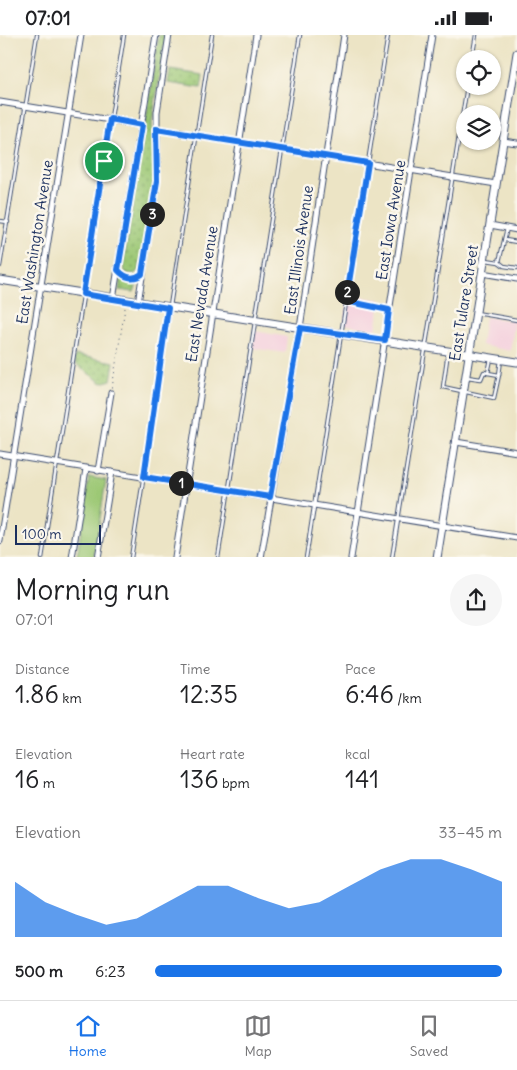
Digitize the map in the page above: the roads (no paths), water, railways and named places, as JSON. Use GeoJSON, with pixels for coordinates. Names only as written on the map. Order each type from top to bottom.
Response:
{"type":"FeatureCollection","features":[{"type":"Feature","properties":{"kind":"main road","name":"East Tulare Street"},"geometry":{"type":"LineString","coordinates":[[437,557],[517,53]]}},
{"type":"Feature","properties":{"kind":"main road"},"geometry":{"type":"LineString","coordinates":[[0,280],[517,362]]}},
{"type":"Feature","properties":{"kind":"street","name":"East Washington Avenue"},"geometry":{"type":"LineString","coordinates":[[0,541],[81,35]]}},
{"type":"Feature","properties":{"kind":"street"},"geometry":{"type":"LineString","coordinates":[[114,299],[156,35]]}},
{"type":"Feature","properties":{"kind":"street"},"geometry":{"type":"LineString","coordinates":[[138,303],[157,181],[157,112],[170,35]]}},
{"type":"Feature","properties":{"kind":"street","name":"East Nevada Avenue"},"geometry":{"type":"LineString","coordinates":[[175,557],[211,313],[256,35]]}},
{"type":"Feature","properties":{"kind":"street","name":"East Illinois Avenue"},"geometry":{"type":"LineString","coordinates":[[261,557],[300,328],[344,35]]}},
{"type":"Feature","properties":{"kind":"street","name":"East Iowa Avenue"},"geometry":{"type":"LineString","coordinates":[[351,557],[432,35]]}},
{"type":"Feature","properties":{"kind":"street"},"geometry":{"type":"LineString","coordinates":[[0,102],[142,125]]}},
{"type":"Feature","properties":{"kind":"street"},"geometry":{"type":"LineString","coordinates":[[156,129],[496,184]]}},
{"type":"Feature","properties":{"kind":"street"},"geometry":{"type":"LineString","coordinates":[[503,141],[517,143]]}},
{"type":"Feature","properties":{"kind":"street"},"geometry":{"type":"LineString","coordinates":[[490,225],[517,230]]}},
{"type":"Feature","properties":{"kind":"street"},"geometry":{"type":"LineString","coordinates":[[118,270],[126,277],[134,278],[142,274]]}},
{"type":"Feature","properties":{"kind":"street"},"geometry":{"type":"LineString","coordinates":[[482,273],[517,279]]}},
{"type":"Feature","properties":{"kind":"street"},"geometry":{"type":"LineString","coordinates":[[98,471],[111,393]]}},
{"type":"Feature","properties":{"kind":"street"},"geometry":{"type":"LineString","coordinates":[[456,442],[517,452]]}},
{"type":"Feature","properties":{"kind":"street"},"geometry":{"type":"LineString","coordinates":[[0,455],[517,538]]}},
{"type":"Feature","properties":{"kind":"street"},"geometry":{"type":"LineString","coordinates":[[72,557],[86,469]]}},
{"type":"Feature","properties":{"kind":"street"},"geometry":{"type":"LineString","coordinates":[[98,557],[112,473]]}},
{"type":"Feature","properties":{"kind":"lane"},"geometry":{"type":"LineString","coordinates":[[0,266],[37,35]]}},
{"type":"Feature","properties":{"kind":"lane"},"geometry":{"type":"LineString","coordinates":[[42,557],[124,35]]}},
{"type":"Feature","properties":{"kind":"lane"},"geometry":{"type":"LineString","coordinates":[[131,557],[168,308],[212,35]]}},
{"type":"Feature","properties":{"kind":"lane"},"geometry":{"type":"LineString","coordinates":[[218,557],[300,35]]}},
{"type":"Feature","properties":{"kind":"lane"},"geometry":{"type":"LineString","coordinates":[[306,557],[388,35]]}},
{"type":"Feature","properties":{"kind":"lane"},"geometry":{"type":"LineString","coordinates":[[474,50],[476,35]]}},
{"type":"Feature","properties":{"kind":"lane"},"geometry":{"type":"LineString","coordinates":[[392,557],[467,95]]}},
{"type":"Feature","properties":{"kind":"lane"},"geometry":{"type":"LineString","coordinates":[[0,221],[8,222]]}},
{"type":"Feature","properties":{"kind":"lane"},"geometry":{"type":"LineString","coordinates":[[499,262],[507,228]]}},
{"type":"Feature","properties":{"kind":"lane"},"geometry":{"type":"LineString","coordinates":[[505,240],[517,242]]}},
{"type":"Feature","properties":{"kind":"lane"},"geometry":{"type":"LineString","coordinates":[[484,259],[517,268]]}},
{"type":"Feature","properties":{"kind":"lane"},"geometry":{"type":"LineString","coordinates":[[346,301],[389,310]]}},
{"type":"Feature","properties":{"kind":"lane"},"geometry":{"type":"LineString","coordinates":[[476,313],[517,320]]}},
{"type":"Feature","properties":{"kind":"lane"},"geometry":{"type":"LineString","coordinates":[[449,351],[443,387],[494,398],[501,359]]}},
{"type":"Feature","properties":{"kind":"lane"},"geometry":{"type":"LineString","coordinates":[[488,373],[491,358]]}},
{"type":"Feature","properties":{"kind":"lane"},"geometry":{"type":"LineString","coordinates":[[466,376],[481,379],[484,373],[499,375]]}}]}
